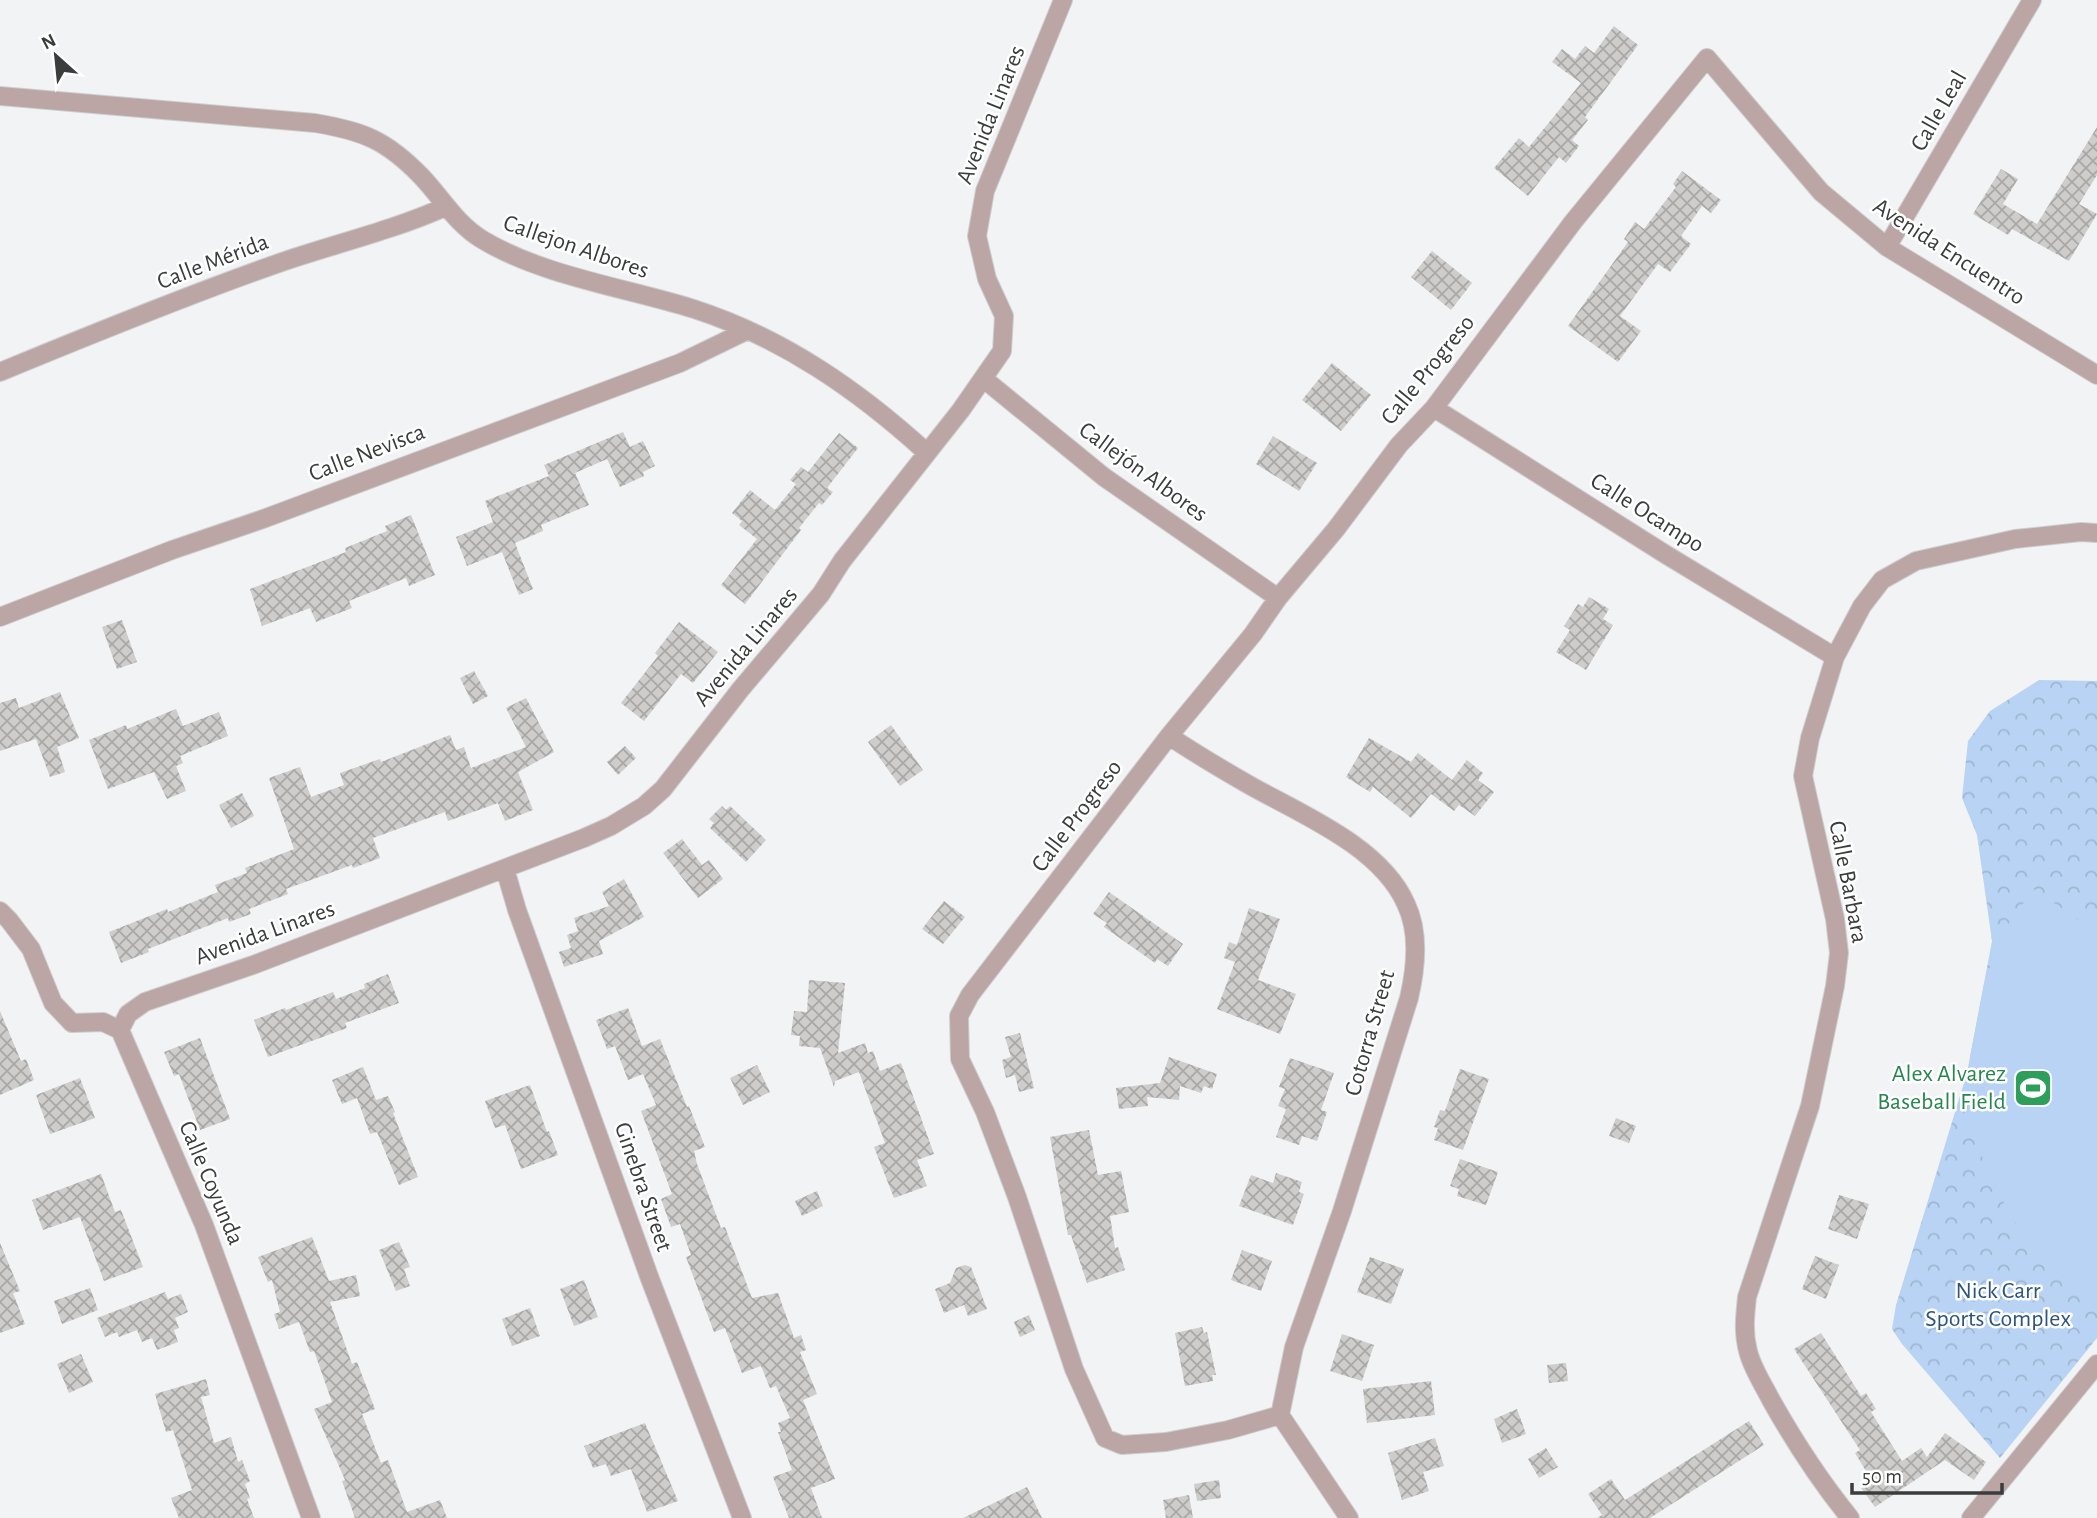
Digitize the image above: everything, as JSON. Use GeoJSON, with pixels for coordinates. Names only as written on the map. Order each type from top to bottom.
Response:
{"type":"FeatureCollection","features":[{"type":"Feature","properties":{"kind":"street","name":"Avenida Linares"},"geometry":{"type":"LineString","coordinates":[[120,1030],[128,1014],[145,1002],[253,965],[611,826],[644,806],[663,789],[740,690],[821,594],[842,561],[984,379],[1002,351],[1004,316],[987,278],[977,236],[985,191],[1063,0]]}},
{"type":"Feature","properties":{"kind":"street","name":"Calle Leal"},"geometry":{"type":"LineString","coordinates":[[1887,247],[2032,0]]}},
{"type":"Feature","properties":{"kind":"street","name":"Avenida Encuentro"},"geometry":{"type":"LineString","coordinates":[[1707,58],[1821,192],[1887,247],[2097,375]]}},
{"type":"Feature","properties":{"kind":"street","name":"Calle Progreso"},"geometry":{"type":"LineString","coordinates":[[1280,1415],[1228,1430],[1166,1442],[1122,1445],[1105,1438],[1074,1369],[1017,1197],[985,1112],[960,1059],[959,1016],[970,995],[1169,736],[1336,529],[1399,445],[1434,408],[1573,222],[1707,58]]}},
{"type":"Feature","properties":{"kind":"street","name":"Callejon Albores"},"geometry":{"type":"LineString","coordinates":[[0,96],[315,123],[354,130],[385,144],[421,177],[465,228],[484,241],[513,254],[630,293],[693,309],[748,330],[789,350],[841,382],[887,416],[926,452]]}},
{"type":"Feature","properties":{"kind":"street","name":"Calle Mérida"},"geometry":{"type":"LineString","coordinates":[[0,372],[261,270],[328,246],[390,230],[445,207]]}},
{"type":"Feature","properties":{"kind":"street","name":"Calle Nevisca"},"geometry":{"type":"LineString","coordinates":[[0,617],[172,550],[263,519],[680,363],[748,330]]}},
{"type":"Feature","properties":{"kind":"street","name":"Callejón Albores"},"geometry":{"type":"LineString","coordinates":[[984,379],[1104,477],[1278,598]]}},
{"type":"Feature","properties":{"kind":"street","name":"Calle Ocampo"},"geometry":{"type":"LineString","coordinates":[[1434,408],[1665,554],[1835,657]]}},
{"type":"Feature","properties":{"kind":"street","name":"Calle Barbara"},"geometry":{"type":"LineString","coordinates":[[1850,1518],[1827,1490],[1787,1429],[1757,1375],[1748,1352],[1744,1328],[1748,1297],[1810,1107],[1835,986],[1839,953],[1835,919],[1803,776],[1810,738],[1835,657],[1862,606],[1882,580],[1916,561],[2015,540],[2081,532],[2097,533]]}},
{"type":"Feature","properties":{"kind":"street","name":"Cotorra Street"},"geometry":{"type":"LineString","coordinates":[[1169,736],[1218,768],[1359,849],[1387,874],[1407,904],[1415,935],[1414,975],[1409,998],[1342,1211],[1294,1347],[1280,1415]]}},
{"type":"Feature","properties":{"kind":"street","name":"Ginebra Street"},"geometry":{"type":"LineString","coordinates":[[505,869],[517,910],[650,1279],[742,1518]]}},
{"type":"Feature","properties":{"kind":"street"},"geometry":{"type":"LineString","coordinates":[[3,920],[31,949],[53,1003],[72,1023],[103,1022],[120,1030]]}},
{"type":"Feature","properties":{"kind":"street","name":"Calle Coyunda"},"geometry":{"type":"LineString","coordinates":[[120,1030],[204,1225],[312,1518]]}},
{"type":"Feature","properties":{"kind":"street"},"geometry":{"type":"LineString","coordinates":[[1971,1518],[2097,1364]]}},
{"type":"Feature","properties":{"kind":"street"},"geometry":{"type":"LineString","coordinates":[[1280,1415],[1349,1518]]}},
{"type":"Feature","properties":{"kind":"green space","name":"Nick Carr Sports Complex"},"geometry":{"type":"Polygon","coordinates":[[[2039,680],[2097,681],[2097,1338],[2000,1458],[1892,1329],[1896,1305],[1967,1073],[1992,941],[1977,835],[1962,798],[1968,741],[1990,711],[2039,680]]]}},
{"type":"Feature","properties":{"kind":"green space","name":"Alex Alvarez Baseball Field"},"geometry":{"type":"Polygon","coordinates":[[[2034,889],[2097,933],[2097,1307],[2032,1251],[1993,1184],[1967,1119],[1970,1057],[1984,984],[2003,931],[2034,889]]]}},
{"type":"Feature","properties":{"kind":"building"},"geometry":{"type":"Polygon","coordinates":[[[1614,26],[1638,45],[1585,117],[1588,120],[1572,140],[1579,146],[1566,163],[1559,157],[1528,196],[1494,168],[1519,138],[1529,147],[1581,83],[1552,62],[1562,49],[1575,59],[1585,46],[1594,53],[1614,26]]]}},
{"type":"Feature","properties":{"kind":"building"},"geometry":{"type":"Polygon","coordinates":[[[2097,127],[2097,175],[2079,204],[2097,214],[2069,261],[2012,229],[2008,235],[1973,214],[2001,169],[2018,179],[2003,204],[2037,224],[2097,127]]]}},
{"type":"Feature","properties":{"kind":"building"},"geometry":{"type":"Polygon","coordinates":[[[1682,171],[1721,200],[1711,213],[1702,206],[1681,236],[1691,244],[1670,272],[1658,264],[1620,316],[1641,331],[1618,362],[1568,326],[1628,242],[1624,239],[1635,222],[1644,229],[1676,187],[1673,184],[1682,171]]]}},
{"type":"Feature","properties":{"kind":"building"},"geometry":{"type":"Polygon","coordinates":[[[1432,251],[1472,283],[1451,310],[1411,277],[1432,251]]]}},
{"type":"Feature","properties":{"kind":"building"},"geometry":{"type":"Polygon","coordinates":[[[1332,363],[1371,395],[1341,431],[1302,400],[1332,363]]]}},
{"type":"Feature","properties":{"kind":"building"},"geometry":{"type":"Polygon","coordinates":[[[623,432],[630,447],[643,441],[655,466],[643,472],[644,476],[620,487],[607,459],[575,473],[589,505],[541,525],[543,531],[515,543],[533,589],[519,595],[502,552],[467,566],[456,537],[493,522],[485,501],[549,476],[544,465],[623,432]]]}},
{"type":"Feature","properties":{"kind":"building"},"geometry":{"type":"Polygon","coordinates":[[[839,433],[858,448],[827,488],[833,492],[822,505],[819,503],[799,528],[801,530],[745,604],[721,585],[757,539],[739,525],[742,521],[732,513],[750,490],[775,510],[796,484],[790,480],[801,467],[808,472],[839,433]]]}},
{"type":"Feature","properties":{"kind":"building"},"geometry":{"type":"Polygon","coordinates":[[[1273,436],[1317,463],[1299,491],[1256,464],[1273,436]]]}},
{"type":"Feature","properties":{"kind":"building"},"geometry":{"type":"Polygon","coordinates":[[[411,515],[435,575],[409,586],[406,578],[349,601],[352,608],[316,622],[310,608],[262,626],[250,589],[346,552],[345,548],[387,531],[385,526],[411,515]]]}},
{"type":"Feature","properties":{"kind":"building"},"geometry":{"type":"Polygon","coordinates":[[[1589,597],[1609,609],[1603,619],[1613,625],[1586,670],[1556,652],[1570,630],[1564,626],[1578,604],[1583,607],[1589,597]]]}},
{"type":"Feature","properties":{"kind":"building"},"geometry":{"type":"Polygon","coordinates":[[[122,620],[137,662],[117,669],[102,627],[122,620]]]}},
{"type":"Feature","properties":{"kind":"building"},"geometry":{"type":"Polygon","coordinates":[[[679,622],[718,652],[693,683],[681,674],[644,721],[621,703],[658,656],[655,653],[679,622]]]}},
{"type":"Feature","properties":{"kind":"building"},"geometry":{"type":"Polygon","coordinates":[[[474,671],[488,696],[473,704],[460,678],[474,671]]]}},
{"type":"Feature","properties":{"kind":"building"},"geometry":{"type":"Polygon","coordinates":[[[60,692],[79,738],[57,747],[65,772],[50,777],[36,739],[0,751],[0,703],[16,698],[19,708],[60,692]]]}},
{"type":"Feature","properties":{"kind":"building"},"geometry":{"type":"Polygon","coordinates":[[[526,698],[554,752],[518,772],[533,810],[505,821],[498,803],[448,821],[445,812],[373,838],[380,858],[353,868],[352,865],[286,889],[288,894],[249,909],[251,914],[229,922],[228,918],[148,949],[149,952],[121,963],[109,932],[218,892],[215,885],[247,873],[245,868],[294,849],[269,778],[300,767],[311,797],[344,785],[340,773],[380,759],[381,762],[450,735],[456,750],[464,747],[471,768],[526,747],[506,708],[526,698]]]}},
{"type":"Feature","properties":{"kind":"building"},"geometry":{"type":"Polygon","coordinates":[[[176,709],[183,726],[219,712],[228,736],[180,756],[183,763],[176,766],[186,791],[167,799],[154,772],[108,789],[89,740],[126,725],[127,729],[176,709]]]}},
{"type":"Feature","properties":{"kind":"building"},"geometry":{"type":"Polygon","coordinates":[[[891,725],[923,770],[900,786],[868,742],[891,725]]]}},
{"type":"Feature","properties":{"kind":"building"},"geometry":{"type":"Polygon","coordinates":[[[1369,738],[1411,762],[1418,753],[1452,780],[1467,760],[1483,773],[1478,780],[1494,792],[1475,816],[1459,805],[1454,811],[1431,794],[1411,818],[1373,787],[1370,792],[1346,777],[1369,738]]]}},
{"type":"Feature","properties":{"kind":"building"},"geometry":{"type":"Polygon","coordinates":[[[625,746],[636,758],[618,775],[607,762],[625,746]]]}},
{"type":"Feature","properties":{"kind":"building"},"geometry":{"type":"Polygon","coordinates":[[[242,793],[254,816],[231,828],[219,805],[242,793]]]}},
{"type":"Feature","properties":{"kind":"building"},"geometry":{"type":"Polygon","coordinates":[[[722,806],[726,810],[730,806],[766,840],[746,862],[710,828],[714,823],[709,819],[722,806]]]}},
{"type":"Feature","properties":{"kind":"building"},"geometry":{"type":"Polygon","coordinates":[[[682,839],[702,865],[709,860],[723,879],[698,898],[663,853],[682,839]]]}},
{"type":"Feature","properties":{"kind":"building"},"geometry":{"type":"Polygon","coordinates":[[[624,879],[644,917],[599,941],[603,954],[564,967],[559,952],[571,948],[567,935],[578,931],[574,918],[609,906],[602,892],[624,879]]]}},
{"type":"Feature","properties":{"kind":"building"},"geometry":{"type":"Polygon","coordinates":[[[1109,892],[1183,944],[1168,966],[1157,959],[1155,963],[1104,927],[1107,923],[1093,914],[1109,892]]]}},
{"type":"Feature","properties":{"kind":"building"},"geometry":{"type":"Polygon","coordinates":[[[944,901],[965,917],[943,944],[922,929],[944,901]]]}},
{"type":"Feature","properties":{"kind":"building"},"geometry":{"type":"Polygon","coordinates":[[[1249,908],[1280,919],[1258,980],[1296,994],[1280,1034],[1217,1009],[1235,962],[1224,958],[1229,942],[1237,945],[1249,908]]]}},
{"type":"Feature","properties":{"kind":"building"},"geometry":{"type":"Polygon","coordinates":[[[388,974],[399,1003],[345,1023],[347,1028],[268,1057],[254,1020],[333,992],[336,999],[365,988],[364,984],[388,974]]]}},
{"type":"Feature","properties":{"kind":"building"},"geometry":{"type":"Polygon","coordinates":[[[809,980],[845,983],[838,1053],[865,1043],[868,1053],[873,1051],[880,1071],[901,1063],[934,1154],[917,1160],[927,1186],[894,1198],[874,1147],[885,1143],[859,1072],[835,1081],[834,1087],[820,1048],[799,1046],[800,1036],[791,1035],[794,1011],[807,1012],[809,980]]]}},
{"type":"Feature","properties":{"kind":"building"},"geometry":{"type":"Polygon","coordinates":[[[628,1008],[642,1046],[660,1039],[687,1107],[689,1106],[705,1147],[694,1151],[697,1164],[752,1298],[778,1293],[794,1338],[801,1335],[806,1350],[800,1352],[817,1394],[803,1400],[835,1479],[811,1488],[822,1518],[789,1518],[773,1477],[792,1470],[778,1432],[781,1432],[778,1423],[790,1418],[776,1386],[770,1388],[761,1366],[742,1373],[725,1328],[714,1332],[686,1257],[691,1255],[680,1224],[671,1227],[661,1199],[672,1194],[641,1111],[656,1105],[643,1074],[628,1080],[615,1046],[607,1049],[596,1020],[628,1008]]]}},
{"type":"Feature","properties":{"kind":"building"},"geometry":{"type":"Polygon","coordinates":[[[0,1011],[21,1061],[26,1059],[34,1080],[0,1095],[0,1011]]]}},
{"type":"Feature","properties":{"kind":"building"},"geometry":{"type":"Polygon","coordinates":[[[1020,1033],[1034,1088],[1019,1092],[1015,1075],[1006,1078],[1002,1060],[1011,1057],[1005,1037],[1020,1033]]]}},
{"type":"Feature","properties":{"kind":"building"},"geometry":{"type":"Polygon","coordinates":[[[200,1038],[230,1119],[200,1130],[179,1074],[174,1076],[164,1052],[200,1038]]]}},
{"type":"Feature","properties":{"kind":"building"},"geometry":{"type":"Polygon","coordinates":[[[1169,1057],[1217,1074],[1212,1089],[1204,1086],[1201,1093],[1180,1086],[1179,1100],[1147,1097],[1148,1106],[1119,1109],[1116,1088],[1160,1083],[1169,1057]]]}},
{"type":"Feature","properties":{"kind":"building"},"geometry":{"type":"Polygon","coordinates":[[[1290,1058],[1334,1073],[1321,1110],[1327,1112],[1317,1141],[1302,1136],[1299,1145],[1276,1137],[1286,1109],[1278,1106],[1285,1089],[1279,1087],[1290,1058]]]}},
{"type":"Feature","properties":{"kind":"building"},"geometry":{"type":"Polygon","coordinates":[[[757,1065],[770,1092],[743,1105],[730,1078],[757,1065]]]}},
{"type":"Feature","properties":{"kind":"building"},"geometry":{"type":"Polygon","coordinates":[[[363,1067],[376,1100],[388,1096],[418,1177],[399,1185],[377,1132],[370,1134],[357,1098],[342,1104],[332,1080],[363,1067]]]}},
{"type":"Feature","properties":{"kind":"building"},"geometry":{"type":"Polygon","coordinates":[[[1460,1069],[1489,1079],[1463,1150],[1434,1140],[1438,1128],[1434,1127],[1440,1110],[1445,1111],[1460,1069]]]}},
{"type":"Feature","properties":{"kind":"building"},"geometry":{"type":"Polygon","coordinates":[[[80,1078],[95,1118],[50,1134],[36,1095],[80,1078]]]}},
{"type":"Feature","properties":{"kind":"building"},"geometry":{"type":"Polygon","coordinates":[[[530,1085],[558,1155],[521,1169],[505,1125],[495,1128],[485,1101],[530,1085]]]}},
{"type":"Feature","properties":{"kind":"building"},"geometry":{"type":"Polygon","coordinates":[[[1616,1118],[1636,1126],[1629,1143],[1609,1136],[1616,1118]]]}},
{"type":"Feature","properties":{"kind":"building"},"geometry":{"type":"Polygon","coordinates":[[[1089,1130],[1098,1175],[1121,1171],[1129,1212],[1110,1216],[1115,1248],[1118,1247],[1125,1270],[1087,1283],[1071,1235],[1068,1235],[1050,1137],[1089,1130]]]}},
{"type":"Feature","properties":{"kind":"building"},"geometry":{"type":"Polygon","coordinates":[[[1460,1159],[1498,1172],[1486,1205],[1457,1196],[1459,1189],[1450,1186],[1460,1159]]]}},
{"type":"Feature","properties":{"kind":"building"},"geometry":{"type":"Polygon","coordinates":[[[1276,1173],[1302,1182],[1299,1192],[1304,1194],[1293,1225],[1239,1206],[1251,1175],[1273,1183],[1276,1173]]]}},
{"type":"Feature","properties":{"kind":"building"},"geometry":{"type":"Polygon","coordinates":[[[101,1174],[115,1212],[121,1210],[143,1267],[104,1281],[80,1217],[43,1230],[32,1200],[101,1174]]]}},
{"type":"Feature","properties":{"kind":"building"},"geometry":{"type":"Polygon","coordinates":[[[817,1191],[823,1206],[802,1216],[795,1201],[817,1191]]]}},
{"type":"Feature","properties":{"kind":"building"},"geometry":{"type":"Polygon","coordinates":[[[1839,1195],[1869,1204],[1857,1239],[1828,1229],[1839,1195]]]}},
{"type":"Feature","properties":{"kind":"building"},"geometry":{"type":"Polygon","coordinates":[[[312,1237],[329,1281],[356,1275],[360,1296],[330,1302],[352,1364],[357,1362],[375,1409],[362,1414],[381,1463],[388,1460],[407,1512],[440,1500],[447,1518],[355,1518],[342,1481],[345,1480],[314,1409],[332,1402],[314,1351],[310,1352],[299,1322],[279,1329],[274,1314],[280,1312],[272,1280],[268,1282],[258,1257],[312,1237]]]}},
{"type":"Feature","properties":{"kind":"building"},"geometry":{"type":"Polygon","coordinates":[[[399,1242],[410,1267],[404,1269],[410,1286],[396,1291],[379,1250],[399,1242]]]}},
{"type":"Feature","properties":{"kind":"building"},"geometry":{"type":"Polygon","coordinates":[[[0,1243],[20,1291],[13,1293],[25,1324],[0,1333],[0,1243]]]}},
{"type":"Feature","properties":{"kind":"building"},"geometry":{"type":"Polygon","coordinates":[[[1242,1250],[1272,1261],[1261,1291],[1231,1280],[1242,1250]]]}},
{"type":"Feature","properties":{"kind":"building"},"geometry":{"type":"Polygon","coordinates":[[[1815,1256],[1839,1265],[1826,1299],[1802,1289],[1815,1256]]]}},
{"type":"Feature","properties":{"kind":"building"},"geometry":{"type":"Polygon","coordinates":[[[1370,1257],[1404,1269],[1391,1304],[1357,1292],[1370,1257]]]}},
{"type":"Feature","properties":{"kind":"building"},"geometry":{"type":"Polygon","coordinates":[[[965,1265],[971,1267],[987,1309],[968,1316],[964,1305],[944,1313],[935,1289],[950,1283],[956,1268],[965,1265]]]}},
{"type":"Feature","properties":{"kind":"building"},"geometry":{"type":"Polygon","coordinates":[[[584,1280],[598,1317],[574,1326],[560,1289],[584,1280]]]}},
{"type":"Feature","properties":{"kind":"building"},"geometry":{"type":"Polygon","coordinates":[[[90,1288],[98,1310],[62,1324],[54,1301],[90,1288]]]}},
{"type":"Feature","properties":{"kind":"building"},"geometry":{"type":"Polygon","coordinates":[[[165,1292],[168,1299],[181,1294],[188,1312],[175,1318],[179,1328],[174,1330],[178,1342],[157,1350],[152,1338],[142,1342],[137,1330],[119,1337],[117,1332],[105,1337],[97,1318],[165,1292]]]}},
{"type":"Feature","properties":{"kind":"building"},"geometry":{"type":"Polygon","coordinates":[[[530,1308],[540,1336],[512,1346],[502,1319],[530,1308]]]}},
{"type":"Feature","properties":{"kind":"building"},"geometry":{"type":"Polygon","coordinates":[[[1029,1315],[1035,1330],[1020,1337],[1014,1322],[1029,1315]]]}},
{"type":"Feature","properties":{"kind":"building"},"geometry":{"type":"Polygon","coordinates":[[[1202,1327],[1204,1333],[1207,1332],[1216,1375],[1212,1375],[1213,1381],[1185,1386],[1175,1333],[1202,1327]]]}},
{"type":"Feature","properties":{"kind":"building"},"geometry":{"type":"Polygon","coordinates":[[[1821,1333],[1861,1396],[1866,1393],[1876,1409],[1871,1412],[1902,1461],[1921,1448],[1927,1457],[1945,1433],[1986,1462],[1974,1480],[1945,1460],[1875,1507],[1861,1488],[1872,1481],[1855,1453],[1860,1450],[1794,1349],[1821,1333]]]}},
{"type":"Feature","properties":{"kind":"building"},"geometry":{"type":"Polygon","coordinates":[[[1342,1334],[1374,1345],[1362,1381],[1330,1371],[1342,1334]]]}},
{"type":"Feature","properties":{"kind":"building"},"geometry":{"type":"Polygon","coordinates":[[[81,1354],[93,1382],[69,1393],[57,1364],[81,1354]]]}},
{"type":"Feature","properties":{"kind":"building"},"geometry":{"type":"Polygon","coordinates":[[[1566,1363],[1568,1381],[1549,1383],[1547,1365],[1566,1363]]]}},
{"type":"Feature","properties":{"kind":"building"},"geometry":{"type":"Polygon","coordinates":[[[206,1379],[210,1395],[201,1397],[214,1443],[231,1437],[238,1462],[242,1460],[250,1481],[245,1484],[254,1518],[179,1518],[171,1498],[192,1490],[173,1430],[166,1432],[155,1394],[206,1379]]]}},
{"type":"Feature","properties":{"kind":"building"},"geometry":{"type":"Polygon","coordinates":[[[1431,1381],[1435,1415],[1367,1423],[1363,1389],[1431,1381]]]}},
{"type":"Feature","properties":{"kind":"building"},"geometry":{"type":"Polygon","coordinates":[[[1517,1409],[1526,1434],[1502,1443],[1494,1419],[1517,1409]]]}},
{"type":"Feature","properties":{"kind":"building"},"geometry":{"type":"Polygon","coordinates":[[[1749,1421],[1764,1445],[1650,1518],[1597,1518],[1602,1515],[1588,1494],[1611,1479],[1625,1500],[1749,1421]]]}},
{"type":"Feature","properties":{"kind":"building"},"geometry":{"type":"Polygon","coordinates":[[[645,1423],[678,1501],[647,1512],[631,1469],[611,1476],[606,1464],[593,1468],[584,1446],[645,1423]]]}},
{"type":"Feature","properties":{"kind":"building"},"geometry":{"type":"Polygon","coordinates":[[[1435,1438],[1444,1466],[1423,1472],[1429,1491],[1402,1500],[1388,1453],[1435,1438]]]}},
{"type":"Feature","properties":{"kind":"building"},"geometry":{"type":"Polygon","coordinates":[[[1546,1448],[1558,1467],[1539,1478],[1528,1459],[1546,1448]]]}},
{"type":"Feature","properties":{"kind":"building"},"geometry":{"type":"Polygon","coordinates":[[[1219,1480],[1221,1498],[1197,1501],[1194,1484],[1219,1480]]]}},
{"type":"Feature","properties":{"kind":"building"},"geometry":{"type":"Polygon","coordinates":[[[1027,1487],[1042,1518],[963,1518],[1027,1487]]]}},
{"type":"Feature","properties":{"kind":"building"},"geometry":{"type":"Polygon","coordinates":[[[1189,1495],[1193,1518],[1166,1518],[1163,1500],[1189,1495]]]}},
{"type":"Feature","properties":{"kind":"place","name":"Alex Alvarez Baseball Field"},"geometry":{"type":"Point","coordinates":[2033,1088]}}]}
